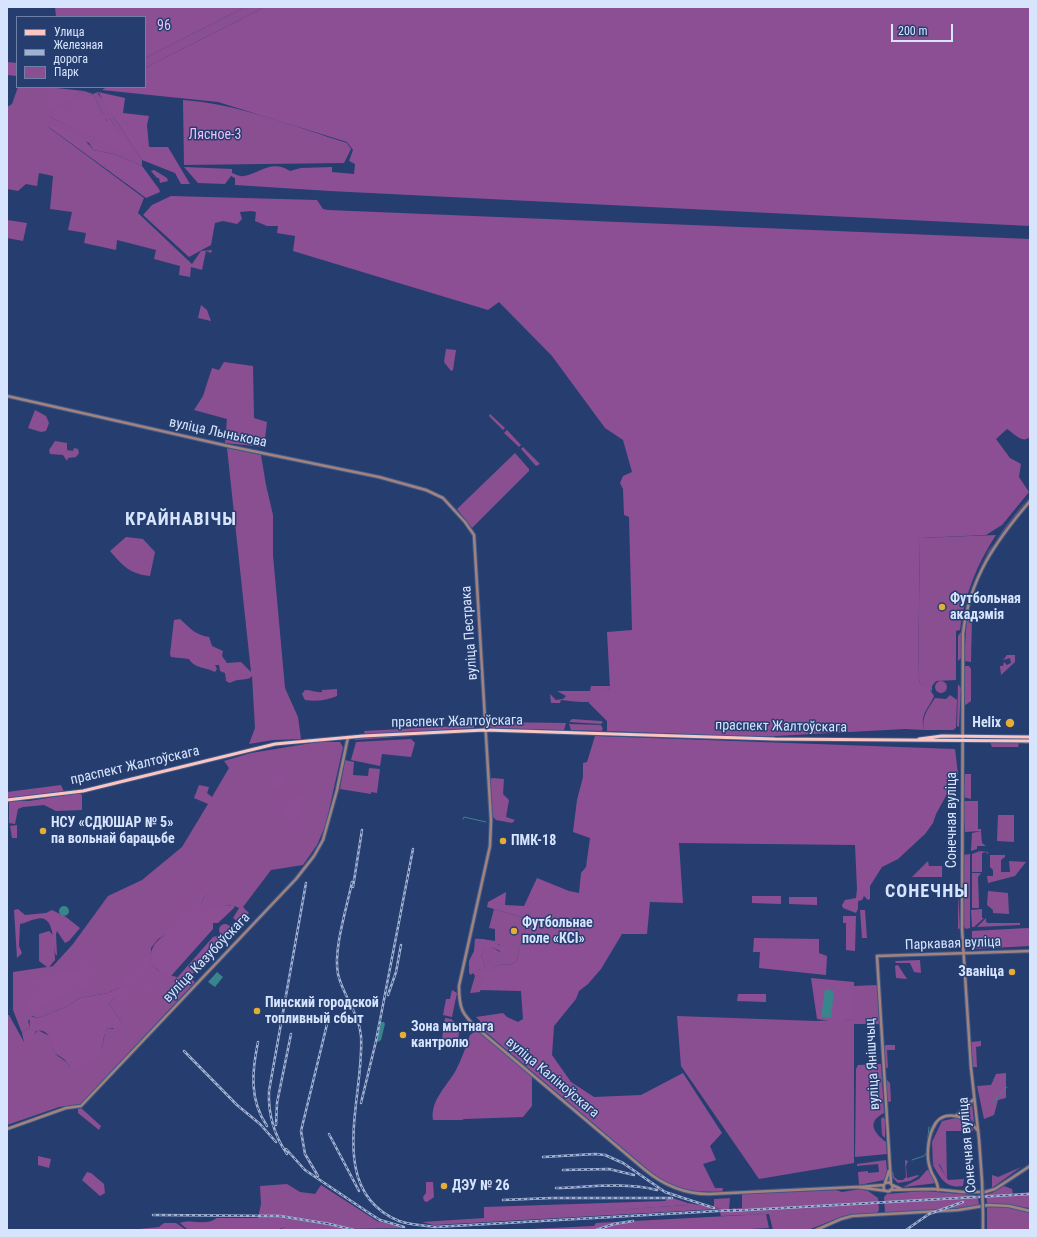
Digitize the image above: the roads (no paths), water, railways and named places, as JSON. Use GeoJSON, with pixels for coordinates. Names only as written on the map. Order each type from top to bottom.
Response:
{"type":"FeatureCollection","features":[{"type":"Feature","properties":{"kind":"main road","name":"праспект Жалтоўскага"},"geometry":{"type":"LineString","coordinates":[[7,800],[83,791],[283,742],[348,737],[485,730],[775,739],[1030,741]]}},
{"type":"Feature","properties":{"kind":"main road","name":"праспект Жалтоўскага"},"geometry":{"type":"LineString","coordinates":[[914,740],[929,736],[1030,737]]}},
{"type":"Feature","properties":{"kind":"street","name":"вуліца Лынькова"},"geometry":{"type":"LineString","coordinates":[[7,396],[228,446],[379,477],[426,490],[443,498],[465,522],[474,536]]}},
{"type":"Feature","properties":{"kind":"street","name":"Сонечная вуліца"},"geometry":{"type":"LineString","coordinates":[[983,1230],[982,1181],[974,1098],[961,891],[963,634],[969,601],[978,575],[1000,536],[1030,501]]}},
{"type":"Feature","properties":{"kind":"street","name":"вуліца Пестрака"},"geometry":{"type":"LineString","coordinates":[[474,536],[485,730]]}},
{"type":"Feature","properties":{"kind":"street","name":"вуліца Каліноўскага"},"geometry":{"type":"LineString","coordinates":[[485,730],[491,835],[459,986],[459,1001],[465,1016],[644,1169],[661,1182],[674,1188],[688,1193],[709,1194],[857,1188],[884,1184],[902,1189]]}},
{"type":"Feature","properties":{"kind":"street","name":"вуліца Казубоўскага"},"geometry":{"type":"LineString","coordinates":[[7,1129],[66,1108],[81,1106],[296,879],[314,856],[323,840],[337,790],[348,737]]}},
{"type":"Feature","properties":{"kind":"street","name":"Паркавая вуліца"},"geometry":{"type":"LineString","coordinates":[[877,956],[1030,951]]}},
{"type":"Feature","properties":{"kind":"street","name":"вуліца Янішчыц"},"geometry":{"type":"LineString","coordinates":[[877,956],[891,1185]]}},
{"type":"Feature","properties":{"kind":"street"},"geometry":{"type":"LineString","coordinates":[[955,1116],[974,1098]]}},
{"type":"Feature","properties":{"kind":"street"},"geometry":{"type":"LineString","coordinates":[[938,1190],[938,1182],[929,1166],[930,1137],[934,1127],[939,1120],[947,1116],[955,1116],[968,1120],[978,1131]]}},
{"type":"Feature","properties":{"kind":"street"},"geometry":{"type":"LineString","coordinates":[[902,1189],[963,1192],[990,1191],[1030,1166]]}},
{"type":"Feature","properties":{"kind":"street"},"geometry":{"type":"LineString","coordinates":[[889,1171],[884,1188],[888,1191],[891,1185]]}},
{"type":"Feature","properties":{"kind":"street","name":"вуліца Каліноўскага"},"geometry":{"type":"LineString","coordinates":[[857,1188],[888,1191],[902,1189]]}},
{"type":"Feature","properties":{"kind":"street"},"geometry":{"type":"LineString","coordinates":[[816,1230],[852,1216],[958,1210],[988,1205],[1009,1206],[1030,1211]]}},
{"type":"Feature","properties":{"kind":"waterway"},"geometry":{"type":"LineString","coordinates":[[463,819],[464,817],[486,822]]}},
{"type":"Feature","properties":{"kind":"waterway"},"geometry":{"type":"LineString","coordinates":[[993,1102],[1007,1087]]}},
{"type":"Feature","properties":{"kind":"waterway"},"geometry":{"type":"LineString","coordinates":[[927,1147],[929,1127]]}},
{"type":"Feature","properties":{"kind":"waterway"},"geometry":{"type":"LineString","coordinates":[[912,1160],[924,1156],[927,1152]]}},
{"type":"Feature","properties":{"kind":"railway"},"geometry":{"type":"LineString","coordinates":[[353,887],[362,830]]}},
{"type":"Feature","properties":{"kind":"railway"},"geometry":{"type":"LineString","coordinates":[[361,1103],[376,1041],[413,849]]}},
{"type":"Feature","properties":{"kind":"railway"},"geometry":{"type":"LineString","coordinates":[[352,882],[341,928],[337,953],[337,964],[340,982],[354,1012],[360,1028],[361,1036],[361,1060],[353,1139],[355,1165],[362,1187],[376,1207],[399,1221],[435,1227],[735,1210]]}},
{"type":"Feature","properties":{"kind":"railway"},"geometry":{"type":"LineString","coordinates":[[287,1154],[275,1132],[271,1116],[269,1091],[306,883]]}},
{"type":"Feature","properties":{"kind":"railway"},"geometry":{"type":"LineString","coordinates":[[388,995],[396,972],[401,945]]}},
{"type":"Feature","properties":{"kind":"railway"},"geometry":{"type":"LineString","coordinates":[[318,1176],[305,1154],[301,1131],[329,1016]]}},
{"type":"Feature","properties":{"kind":"railway"},"geometry":{"type":"LineString","coordinates":[[276,1125],[277,1103],[291,1034]]}},
{"type":"Feature","properties":{"kind":"railway"},"geometry":{"type":"LineString","coordinates":[[258,1042],[253,1074],[255,1096],[257,1106],[267,1126]]}},
{"type":"Feature","properties":{"kind":"railway"},"geometry":{"type":"LineString","coordinates":[[184,1051],[237,1105],[260,1124],[276,1142]]}},
{"type":"Feature","properties":{"kind":"railway"},"geometry":{"type":"LineString","coordinates":[[329,1134],[359,1191]]}},
{"type":"Feature","properties":{"kind":"railway"},"geometry":{"type":"LineString","coordinates":[[286,1149],[305,1170],[369,1213],[380,1220],[404,1227]]}},
{"type":"Feature","properties":{"kind":"railway"},"geometry":{"type":"LineString","coordinates":[[543,1157],[595,1154],[605,1155],[623,1163],[665,1192],[714,1208]]}},
{"type":"Feature","properties":{"kind":"railway"},"geometry":{"type":"LineString","coordinates":[[563,1170],[609,1169],[634,1175]]}},
{"type":"Feature","properties":{"kind":"railway"},"geometry":{"type":"LineString","coordinates":[[556,1188],[632,1186],[657,1190]]}},
{"type":"Feature","properties":{"kind":"railway"},"geometry":{"type":"LineString","coordinates":[[730,1211],[1030,1194]]}},
{"type":"Feature","properties":{"kind":"railway"},"geometry":{"type":"LineString","coordinates":[[503,1200],[552,1198],[672,1198]]}},
{"type":"Feature","properties":{"kind":"railway"},"geometry":{"type":"LineString","coordinates":[[906,1230],[929,1214],[963,1202]]}},
{"type":"Feature","properties":{"kind":"railway"},"geometry":{"type":"LineString","coordinates":[[153,1215],[280,1216],[329,1224]]}},
{"type":"Feature","properties":{"kind":"railway"},"geometry":{"type":"LineString","coordinates":[[596,1230],[614,1224],[633,1221]]}},
{"type":"Feature","properties":{"kind":"railway"},"geometry":{"type":"LineString","coordinates":[[325,1223],[354,1230]]}},
{"type":"Feature","properties":{"kind":"place","name":"Футбольная акадэмія"},"geometry":{"type":"Point","coordinates":[942,607]}},
{"type":"Feature","properties":{"kind":"place","name":"Helix"},"geometry":{"type":"Point","coordinates":[1010,723]}},
{"type":"Feature","properties":{"kind":"place","name":"НСУ «СДЮШАР № 5» па вольнай барацьбе"},"geometry":{"type":"Point","coordinates":[43,831]}},
{"type":"Feature","properties":{"kind":"place","name":"ПМК-18"},"geometry":{"type":"Point","coordinates":[503,841]}},
{"type":"Feature","properties":{"kind":"place","name":"Футбольнае поле «КСІ»"},"geometry":{"type":"Point","coordinates":[514,931]}},
{"type":"Feature","properties":{"kind":"place","name":"Званіца"},"geometry":{"type":"Point","coordinates":[1012,972]}},
{"type":"Feature","properties":{"kind":"place","name":"Пинский городской топливный сбыт"},"geometry":{"type":"Point","coordinates":[257,1011]}},
{"type":"Feature","properties":{"kind":"place","name":"Зона мытнага кантролю"},"geometry":{"type":"Point","coordinates":[403,1035]}},
{"type":"Feature","properties":{"kind":"place","name":"ДЭУ № 26"},"geometry":{"type":"Point","coordinates":[444,1186]}},
{"type":"Feature","properties":{"kind":"district","name":"КРАЙНАВІЧЫ"},"geometry":{"type":"Point","coordinates":[181,520]}},
{"type":"Feature","properties":{"kind":"district","name":"СОНЕЧНЫ"},"geometry":{"type":"Point","coordinates":[927,892]}},
{"type":"Feature","properties":{"kind":"park label","name":"96"},"geometry":{"type":"Point","coordinates":[164,26]}},
{"type":"Feature","properties":{"kind":"park label","name":"Лясное-3"},"geometry":{"type":"Point","coordinates":[215,135]}}]}
